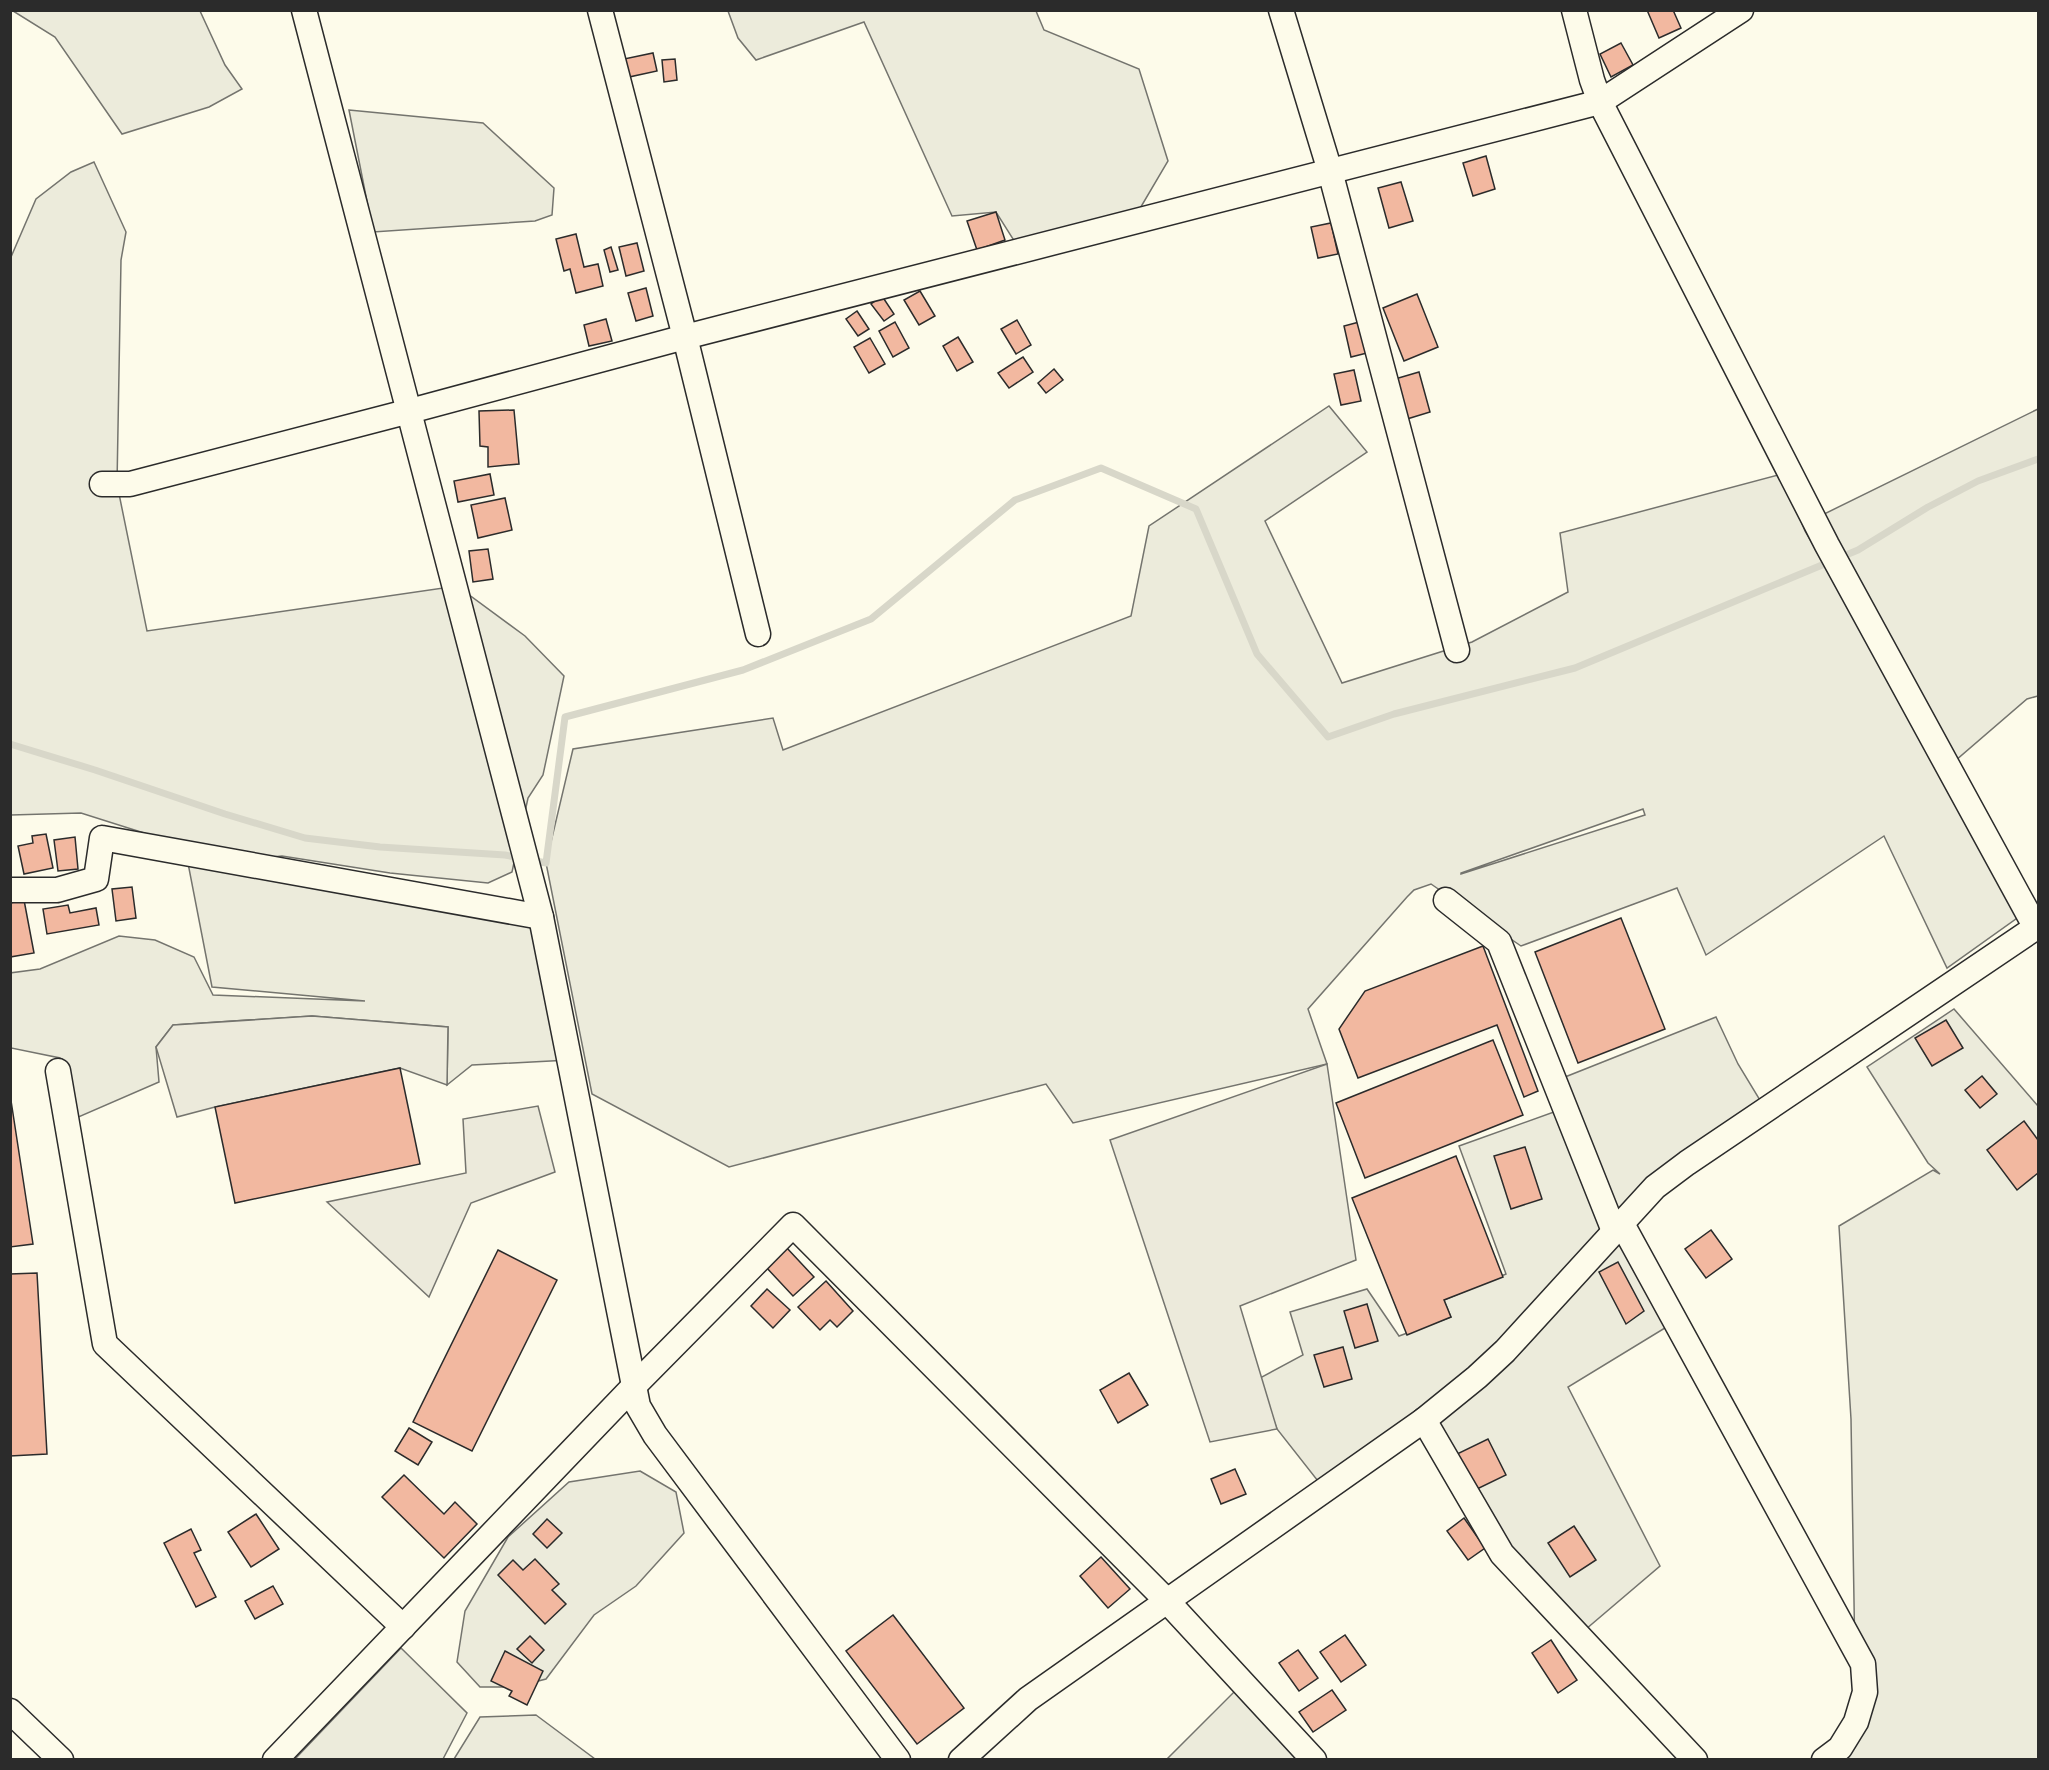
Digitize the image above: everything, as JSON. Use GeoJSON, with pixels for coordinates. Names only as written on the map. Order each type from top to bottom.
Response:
{"type":"FeatureCollection","features":[{"type":"Feature","properties":{"kind":"street"},"geometry":{"type":"LineString","coordinates":[[304,10],[541,917],[638,1406],[655,1435],[898,1760]]}},
{"type":"Feature","properties":{"kind":"street"},"geometry":{"type":"LineString","coordinates":[[600,10],[685,336],[758,634]]}},
{"type":"Feature","properties":{"kind":"street"},"geometry":{"type":"LineString","coordinates":[[1281,10],[1330,171],[1457,650]]}},
{"type":"Feature","properties":{"kind":"street"},"geometry":{"type":"LineString","coordinates":[[961,1760],[1028,1699],[1424,1420],[1477,1377],[1505,1351],[1655,1187],[1687,1163],[2037,927],[1827,545],[1600,102],[1574,10]]}},
{"type":"Feature","properties":{"kind":"street"},"geometry":{"type":"LineString","coordinates":[[102,484],[130,484],[685,336],[1600,102],[1741,10]]}},
{"type":"Feature","properties":{"kind":"street"},"geometry":{"type":"LineString","coordinates":[[10,890],[57,890],[96,879],[102,838],[541,917]]}},
{"type":"Feature","properties":{"kind":"street"},"geometry":{"type":"LineString","coordinates":[[1446,900],[1499,942],[1617,1227],[1863,1664],[1865,1692],[1856,1722],[1840,1748],[1824,1760]]}},
{"type":"Feature","properties":{"kind":"street"},"geometry":{"type":"LineString","coordinates":[[58,1071],[105,1344],[403,1627]]}},
{"type":"Feature","properties":{"kind":"street"},"geometry":{"type":"LineString","coordinates":[[275,1760],[634,1386],[793,1225],[1167,1601],[1314,1760]]}},
{"type":"Feature","properties":{"kind":"street"},"geometry":{"type":"LineString","coordinates":[[1424,1420],[1502,1554],[1695,1760]]}},
{"type":"Feature","properties":{"kind":"street"},"geometry":{"type":"LineString","coordinates":[[10,1711],[61,1760]]}},
{"type":"Feature","properties":{"kind":"shaded area"},"geometry":{"type":"Polygon","coordinates":[[[13,11],[200,11],[225,65],[242,89],[209,107],[122,134],[55,37],[13,11]]]}},
{"type":"Feature","properties":{"kind":"shaded area"},"geometry":{"type":"Polygon","coordinates":[[[728,11],[1036,11],[1044,30],[1139,69],[1168,161],[1132,222],[1020,250],[996,212],[952,216],[864,22],[756,60],[738,38],[728,11]]]}},
{"type":"Feature","properties":{"kind":"shaded area"},"geometry":{"type":"Polygon","coordinates":[[[349,110],[483,123],[554,188],[552,215],[535,221],[373,232],[349,110]]]}},
{"type":"Feature","properties":{"kind":"shaded area"},"geometry":{"type":"Polygon","coordinates":[[[94,162],[126,232],[121,260],[117,484],[147,631],[457,586],[525,636],[564,676],[543,775],[528,798],[512,872],[488,883],[390,873],[282,856],[236,861],[541,917],[569,1060],[472,1065],[447,1085],[448,1027],[312,1016],[173,1025],[156,1047],[159,1082],[67,1122],[60,1058],[11,1048],[10,973],[40,969],[119,936],[155,940],[194,957],[213,995],[365,1001],[212,987],[186,853],[226,859],[81,813],[11,815],[11,257],[36,199],[71,172],[94,162]]]}},
{"type":"Feature","properties":{"kind":"shaded area"},"geometry":{"type":"Polygon","coordinates":[[[1329,406],[1367,452],[1265,521],[1342,683],[1472,642],[1568,592],[1560,533],[1782,474],[1805,531],[2027,911],[1947,968],[1884,836],[1706,955],[1677,888],[1521,946],[1431,884],[1414,890],[1407,897],[1308,1009],[1327,1064],[1073,1123],[1046,1084],[729,1167],[592,1094],[546,863],[573,749],[773,718],[783,750],[1131,616],[1149,526],[1329,406]],[[1643,809],[1461,874],[1645,815],[1643,809]]]}},
{"type":"Feature","properties":{"kind":"shaded area"},"geometry":{"type":"Polygon","coordinates":[[[2038,409],[2038,696],[2027,699],[1948,767],[1814,519],[2038,409]]]}},
{"type":"Feature","properties":{"kind":"shaded area"},"geometry":{"type":"Polygon","coordinates":[[[1954,1009],[2038,1106],[2038,1759],[1824,1760],[1856,1722],[1851,1419],[1839,1226],[1933,1170],[1940,1174],[1928,1163],[1867,1067],[1954,1009]]]}},
{"type":"Feature","properties":{"kind":"shaded area"},"geometry":{"type":"Polygon","coordinates":[[[312,1016],[448,1027],[447,1085],[400,1068],[177,1117],[156,1047],[173,1025],[312,1016]]]}},
{"type":"Feature","properties":{"kind":"shaded area"},"geometry":{"type":"Polygon","coordinates":[[[1716,1017],[1738,1064],[1766,1110],[1621,1222],[1560,1079],[1716,1017]]]}},
{"type":"Feature","properties":{"kind":"shaded area"},"geometry":{"type":"Polygon","coordinates":[[[1327,1064],[1356,1260],[1240,1306],[1277,1429],[1210,1442],[1110,1140],[1327,1064]]]}},
{"type":"Feature","properties":{"kind":"shaded area"},"geometry":{"type":"Polygon","coordinates":[[[538,1106],[555,1172],[471,1203],[429,1297],[327,1202],[466,1173],[463,1119],[538,1106]]]}},
{"type":"Feature","properties":{"kind":"shaded area"},"geometry":{"type":"Polygon","coordinates":[[[1565,1108],[1614,1231],[1683,1317],[1568,1387],[1660,1566],[1579,1635],[1502,1554],[1428,1428],[1478,1368],[1325,1490],[1277,1429],[1258,1379],[1303,1355],[1290,1312],[1367,1289],[1399,1336],[1451,1317],[1444,1300],[1506,1274],[1459,1146],[1565,1108]]]}},
{"type":"Feature","properties":{"kind":"shaded area"},"geometry":{"type":"Polygon","coordinates":[[[640,1471],[676,1492],[684,1533],[636,1586],[594,1615],[546,1679],[515,1687],[480,1687],[457,1662],[465,1611],[508,1537],[569,1482],[640,1471]]]}},
{"type":"Feature","properties":{"kind":"shaded area"},"geometry":{"type":"Polygon","coordinates":[[[401,1648],[467,1713],[443,1759],[295,1759],[401,1648]]]}},
{"type":"Feature","properties":{"kind":"shaded area"},"geometry":{"type":"Polygon","coordinates":[[[1236,1690],[1298,1760],[1166,1760],[1236,1690]]]}},
{"type":"Feature","properties":{"kind":"shaded area"},"geometry":{"type":"Polygon","coordinates":[[[536,1715],[595,1759],[454,1759],[480,1717],[536,1715]]]}},
{"type":"Feature","properties":{"kind":"building"},"geometry":{"type":"Polygon","coordinates":[[[1647,10],[1673,10],[1681,28],[1659,38],[1647,10]]]}},
{"type":"Feature","properties":{"kind":"building"},"geometry":{"type":"Polygon","coordinates":[[[1621,43],[1633,65],[1611,77],[1600,54],[1621,43]]]}},
{"type":"Feature","properties":{"kind":"building"},"geometry":{"type":"Polygon","coordinates":[[[653,53],[657,71],[629,77],[624,59],[653,53]]]}},
{"type":"Feature","properties":{"kind":"building"},"geometry":{"type":"Polygon","coordinates":[[[675,59],[677,80],[664,82],[662,60],[675,59]]]}},
{"type":"Feature","properties":{"kind":"building"},"geometry":{"type":"Polygon","coordinates":[[[1486,156],[1495,189],[1473,196],[1463,163],[1486,156]]]}},
{"type":"Feature","properties":{"kind":"building"},"geometry":{"type":"Polygon","coordinates":[[[1401,182],[1413,221],[1389,228],[1378,188],[1401,182]]]}},
{"type":"Feature","properties":{"kind":"building"},"geometry":{"type":"Polygon","coordinates":[[[996,212],[1005,240],[977,250],[967,221],[996,212]]]}},
{"type":"Feature","properties":{"kind":"building"},"geometry":{"type":"Polygon","coordinates":[[[1331,223],[1338,254],[1318,258],[1311,227],[1331,223]]]}},
{"type":"Feature","properties":{"kind":"building"},"geometry":{"type":"Polygon","coordinates":[[[576,234],[584,267],[598,264],[603,286],[576,293],[570,269],[564,271],[556,239],[576,234]]]}},
{"type":"Feature","properties":{"kind":"building"},"geometry":{"type":"Polygon","coordinates":[[[637,243],[644,271],[626,276],[619,247],[637,243]]]}},
{"type":"Feature","properties":{"kind":"building"},"geometry":{"type":"Polygon","coordinates":[[[611,247],[618,270],[610,272],[604,250],[611,247]]]}},
{"type":"Feature","properties":{"kind":"building"},"geometry":{"type":"Polygon","coordinates":[[[646,288],[653,316],[636,321],[628,293],[646,288]]]}},
{"type":"Feature","properties":{"kind":"building"},"geometry":{"type":"Polygon","coordinates":[[[920,291],[935,316],[919,325],[904,300],[920,291]]]}},
{"type":"Feature","properties":{"kind":"building"},"geometry":{"type":"Polygon","coordinates":[[[1417,294],[1438,347],[1404,361],[1383,308],[1417,294]]]}},
{"type":"Feature","properties":{"kind":"building"},"geometry":{"type":"Polygon","coordinates":[[[882,296],[894,314],[884,321],[871,304],[882,296]]]}},
{"type":"Feature","properties":{"kind":"building"},"geometry":{"type":"Polygon","coordinates":[[[857,311],[869,329],[858,336],[846,319],[857,311]]]}},
{"type":"Feature","properties":{"kind":"building"},"geometry":{"type":"Polygon","coordinates":[[[606,319],[612,341],[589,346],[584,325],[606,319]]]}},
{"type":"Feature","properties":{"kind":"building"},"geometry":{"type":"Polygon","coordinates":[[[1017,320],[1031,345],[1016,354],[1001,329],[1017,320]]]}},
{"type":"Feature","properties":{"kind":"building"},"geometry":{"type":"Polygon","coordinates":[[[1363,321],[1371,352],[1351,357],[1344,326],[1363,321]]]}},
{"type":"Feature","properties":{"kind":"building"},"geometry":{"type":"Polygon","coordinates":[[[895,322],[909,348],[893,357],[879,331],[895,322]]]}},
{"type":"Feature","properties":{"kind":"building"},"geometry":{"type":"Polygon","coordinates":[[[958,337],[973,362],[957,371],[943,346],[958,337]]]}},
{"type":"Feature","properties":{"kind":"building"},"geometry":{"type":"Polygon","coordinates":[[[870,338],[885,364],[869,373],[854,347],[870,338]]]}},
{"type":"Feature","properties":{"kind":"building"},"geometry":{"type":"Polygon","coordinates":[[[1023,357],[1033,372],[1009,388],[998,373],[1023,357]]]}},
{"type":"Feature","properties":{"kind":"building"},"geometry":{"type":"Polygon","coordinates":[[[1054,369],[1063,380],[1046,393],[1038,383],[1054,369]]]}},
{"type":"Feature","properties":{"kind":"building"},"geometry":{"type":"Polygon","coordinates":[[[1354,370],[1361,401],[1341,405],[1334,374],[1354,370]]]}},
{"type":"Feature","properties":{"kind":"building"},"geometry":{"type":"Polygon","coordinates":[[[1419,372],[1430,412],[1407,419],[1395,379],[1419,372]]]}},
{"type":"Feature","properties":{"kind":"building"},"geometry":{"type":"Polygon","coordinates":[[[514,410],[519,464],[488,467],[488,447],[480,446],[479,411],[514,410]]]}},
{"type":"Feature","properties":{"kind":"building"},"geometry":{"type":"Polygon","coordinates":[[[490,474],[494,495],[458,502],[454,481],[490,474]]]}},
{"type":"Feature","properties":{"kind":"building"},"geometry":{"type":"Polygon","coordinates":[[[505,498],[512,530],[478,538],[471,505],[505,498]]]}},
{"type":"Feature","properties":{"kind":"building"},"geometry":{"type":"Polygon","coordinates":[[[488,549],[493,579],[473,582],[469,551],[488,549]]]}},
{"type":"Feature","properties":{"kind":"building"},"geometry":{"type":"Polygon","coordinates":[[[46,834],[53,868],[24,874],[18,846],[33,843],[32,836],[46,834]]]}},
{"type":"Feature","properties":{"kind":"building"},"geometry":{"type":"Polygon","coordinates":[[[75,837],[78,869],[58,871],[54,840],[75,837]]]}},
{"type":"Feature","properties":{"kind":"building"},"geometry":{"type":"Polygon","coordinates":[[[132,887],[136,918],[116,921],[112,889],[132,887]]]}},
{"type":"Feature","properties":{"kind":"building"},"geometry":{"type":"Polygon","coordinates":[[[24,900],[34,953],[10,957],[10,903],[24,900]]]}},
{"type":"Feature","properties":{"kind":"building"},"geometry":{"type":"Polygon","coordinates":[[[68,905],[70,913],[96,908],[99,925],[47,934],[43,909],[68,905]]]}},
{"type":"Feature","properties":{"kind":"building"},"geometry":{"type":"Polygon","coordinates":[[[1621,918],[1665,1029],[1578,1063],[1535,952],[1621,918]]]}},
{"type":"Feature","properties":{"kind":"building"},"geometry":{"type":"Polygon","coordinates":[[[1483,946],[1538,1091],[1524,1097],[1497,1025],[1358,1078],[1339,1029],[1365,991],[1483,946]]]}},
{"type":"Feature","properties":{"kind":"building"},"geometry":{"type":"Polygon","coordinates":[[[1946,1020],[1963,1048],[1932,1066],[1915,1038],[1946,1020]]]}},
{"type":"Feature","properties":{"kind":"building"},"geometry":{"type":"Polygon","coordinates":[[[1493,1040],[1523,1115],[1365,1178],[1336,1103],[1493,1040]]]}},
{"type":"Feature","properties":{"kind":"building"},"geometry":{"type":"Polygon","coordinates":[[[400,1068],[420,1164],[235,1203],[215,1107],[400,1068]]]}},
{"type":"Feature","properties":{"kind":"building"},"geometry":{"type":"Polygon","coordinates":[[[1982,1076],[1997,1094],[1980,1108],[1965,1090],[1982,1076]]]}},
{"type":"Feature","properties":{"kind":"building"},"geometry":{"type":"Polygon","coordinates":[[[10,1094],[33,1244],[10,1247],[10,1094]]]}},
{"type":"Feature","properties":{"kind":"building"},"geometry":{"type":"Polygon","coordinates":[[[2024,1121],[2038,1140],[2038,1173],[2017,1190],[1987,1150],[2024,1121]]]}},
{"type":"Feature","properties":{"kind":"building"},"geometry":{"type":"Polygon","coordinates":[[[1525,1147],[1542,1199],[1511,1209],[1494,1156],[1525,1147]]]}},
{"type":"Feature","properties":{"kind":"building"},"geometry":{"type":"Polygon","coordinates":[[[1456,1156],[1503,1277],[1444,1300],[1451,1317],[1407,1335],[1352,1198],[1456,1156]]]}},
{"type":"Feature","properties":{"kind":"building"},"geometry":{"type":"Polygon","coordinates":[[[1711,1230],[1732,1259],[1706,1278],[1685,1249],[1711,1230]]]}},
{"type":"Feature","properties":{"kind":"building"},"geometry":{"type":"Polygon","coordinates":[[[786,1247],[814,1277],[793,1296],[765,1266],[786,1247]]]}},
{"type":"Feature","properties":{"kind":"building"},"geometry":{"type":"Polygon","coordinates":[[[498,1250],[557,1280],[472,1451],[413,1422],[498,1250]]]}},
{"type":"Feature","properties":{"kind":"building"},"geometry":{"type":"Polygon","coordinates":[[[1618,1262],[1644,1311],[1626,1324],[1599,1272],[1618,1262]]]}},
{"type":"Feature","properties":{"kind":"building"},"geometry":{"type":"Polygon","coordinates":[[[37,1273],[47,1454],[10,1456],[10,1274],[37,1273]]]}},
{"type":"Feature","properties":{"kind":"building"},"geometry":{"type":"Polygon","coordinates":[[[826,1281],[853,1311],[837,1327],[830,1320],[820,1330],[798,1307],[826,1281]]]}},
{"type":"Feature","properties":{"kind":"building"},"geometry":{"type":"Polygon","coordinates":[[[767,1289],[790,1310],[773,1328],[751,1306],[767,1289]]]}},
{"type":"Feature","properties":{"kind":"building"},"geometry":{"type":"Polygon","coordinates":[[[1367,1304],[1378,1341],[1355,1348],[1344,1311],[1367,1304]]]}},
{"type":"Feature","properties":{"kind":"building"},"geometry":{"type":"Polygon","coordinates":[[[1343,1347],[1352,1379],[1324,1387],[1314,1355],[1343,1347]]]}},
{"type":"Feature","properties":{"kind":"building"},"geometry":{"type":"Polygon","coordinates":[[[1129,1373],[1148,1405],[1118,1423],[1100,1390],[1129,1373]]]}},
{"type":"Feature","properties":{"kind":"building"},"geometry":{"type":"Polygon","coordinates":[[[409,1428],[432,1442],[418,1465],[395,1451],[409,1428]]]}},
{"type":"Feature","properties":{"kind":"building"},"geometry":{"type":"Polygon","coordinates":[[[1488,1439],[1506,1475],[1475,1490],[1457,1454],[1488,1439]]]}},
{"type":"Feature","properties":{"kind":"building"},"geometry":{"type":"Polygon","coordinates":[[[1235,1469],[1246,1494],[1221,1504],[1211,1479],[1235,1469]]]}},
{"type":"Feature","properties":{"kind":"building"},"geometry":{"type":"Polygon","coordinates":[[[404,1475],[444,1514],[455,1502],[477,1524],[444,1558],[382,1497],[404,1475]]]}},
{"type":"Feature","properties":{"kind":"building"},"geometry":{"type":"Polygon","coordinates":[[[256,1514],[279,1549],[251,1567],[228,1532],[256,1514]]]}},
{"type":"Feature","properties":{"kind":"building"},"geometry":{"type":"Polygon","coordinates":[[[1464,1518],[1485,1548],[1468,1560],[1447,1531],[1464,1518]]]}},
{"type":"Feature","properties":{"kind":"building"},"geometry":{"type":"Polygon","coordinates":[[[547,1519],[562,1533],[547,1548],[533,1534],[547,1519]]]}},
{"type":"Feature","properties":{"kind":"building"},"geometry":{"type":"Polygon","coordinates":[[[1574,1526],[1596,1560],[1570,1577],[1548,1543],[1574,1526]]]}},
{"type":"Feature","properties":{"kind":"building"},"geometry":{"type":"Polygon","coordinates":[[[191,1529],[201,1550],[194,1553],[216,1597],[196,1607],[164,1543],[191,1529]]]}},
{"type":"Feature","properties":{"kind":"building"},"geometry":{"type":"Polygon","coordinates":[[[1101,1557],[1130,1589],[1108,1608],[1080,1576],[1101,1557]]]}},
{"type":"Feature","properties":{"kind":"building"},"geometry":{"type":"Polygon","coordinates":[[[535,1559],[559,1584],[552,1590],[566,1604],[545,1624],[498,1575],[513,1560],[523,1570],[535,1559]]]}},
{"type":"Feature","properties":{"kind":"building"},"geometry":{"type":"Polygon","coordinates":[[[273,1586],[283,1604],[255,1619],[245,1601],[273,1586]]]}},
{"type":"Feature","properties":{"kind":"building"},"geometry":{"type":"Polygon","coordinates":[[[893,1615],[964,1708],[917,1744],[846,1651],[893,1615]]]}},
{"type":"Feature","properties":{"kind":"building"},"geometry":{"type":"Polygon","coordinates":[[[1345,1635],[1366,1665],[1341,1682],[1320,1652],[1345,1635]]]}},
{"type":"Feature","properties":{"kind":"building"},"geometry":{"type":"Polygon","coordinates":[[[530,1636],[544,1650],[532,1663],[517,1649],[530,1636]]]}},
{"type":"Feature","properties":{"kind":"building"},"geometry":{"type":"Polygon","coordinates":[[[1551,1640],[1577,1680],[1558,1693],[1532,1653],[1551,1640]]]}},
{"type":"Feature","properties":{"kind":"building"},"geometry":{"type":"Polygon","coordinates":[[[1298,1650],[1318,1678],[1299,1691],[1279,1663],[1298,1650]]]}},
{"type":"Feature","properties":{"kind":"building"},"geometry":{"type":"Polygon","coordinates":[[[505,1651],[543,1671],[527,1705],[509,1696],[512,1691],[491,1681],[505,1651]]]}},
{"type":"Feature","properties":{"kind":"building"},"geometry":{"type":"Polygon","coordinates":[[[1332,1690],[1346,1710],[1313,1732],[1299,1712],[1332,1690]]]}},
{"type":"Feature","properties":{"kind":"waterway"},"geometry":{"type":"LineString","coordinates":[[531,860],[546,863],[565,717],[743,670],[871,619],[1015,500],[1101,468],[1196,509],[1257,654],[1328,737],[1394,714],[1575,668],[1858,550],[1928,507],[1978,481],[2038,459]]}},
{"type":"Feature","properties":{"kind":"waterway"},"geometry":{"type":"LineString","coordinates":[[10,744],[305,838],[380,847],[505,855],[520,858]]}}]}
